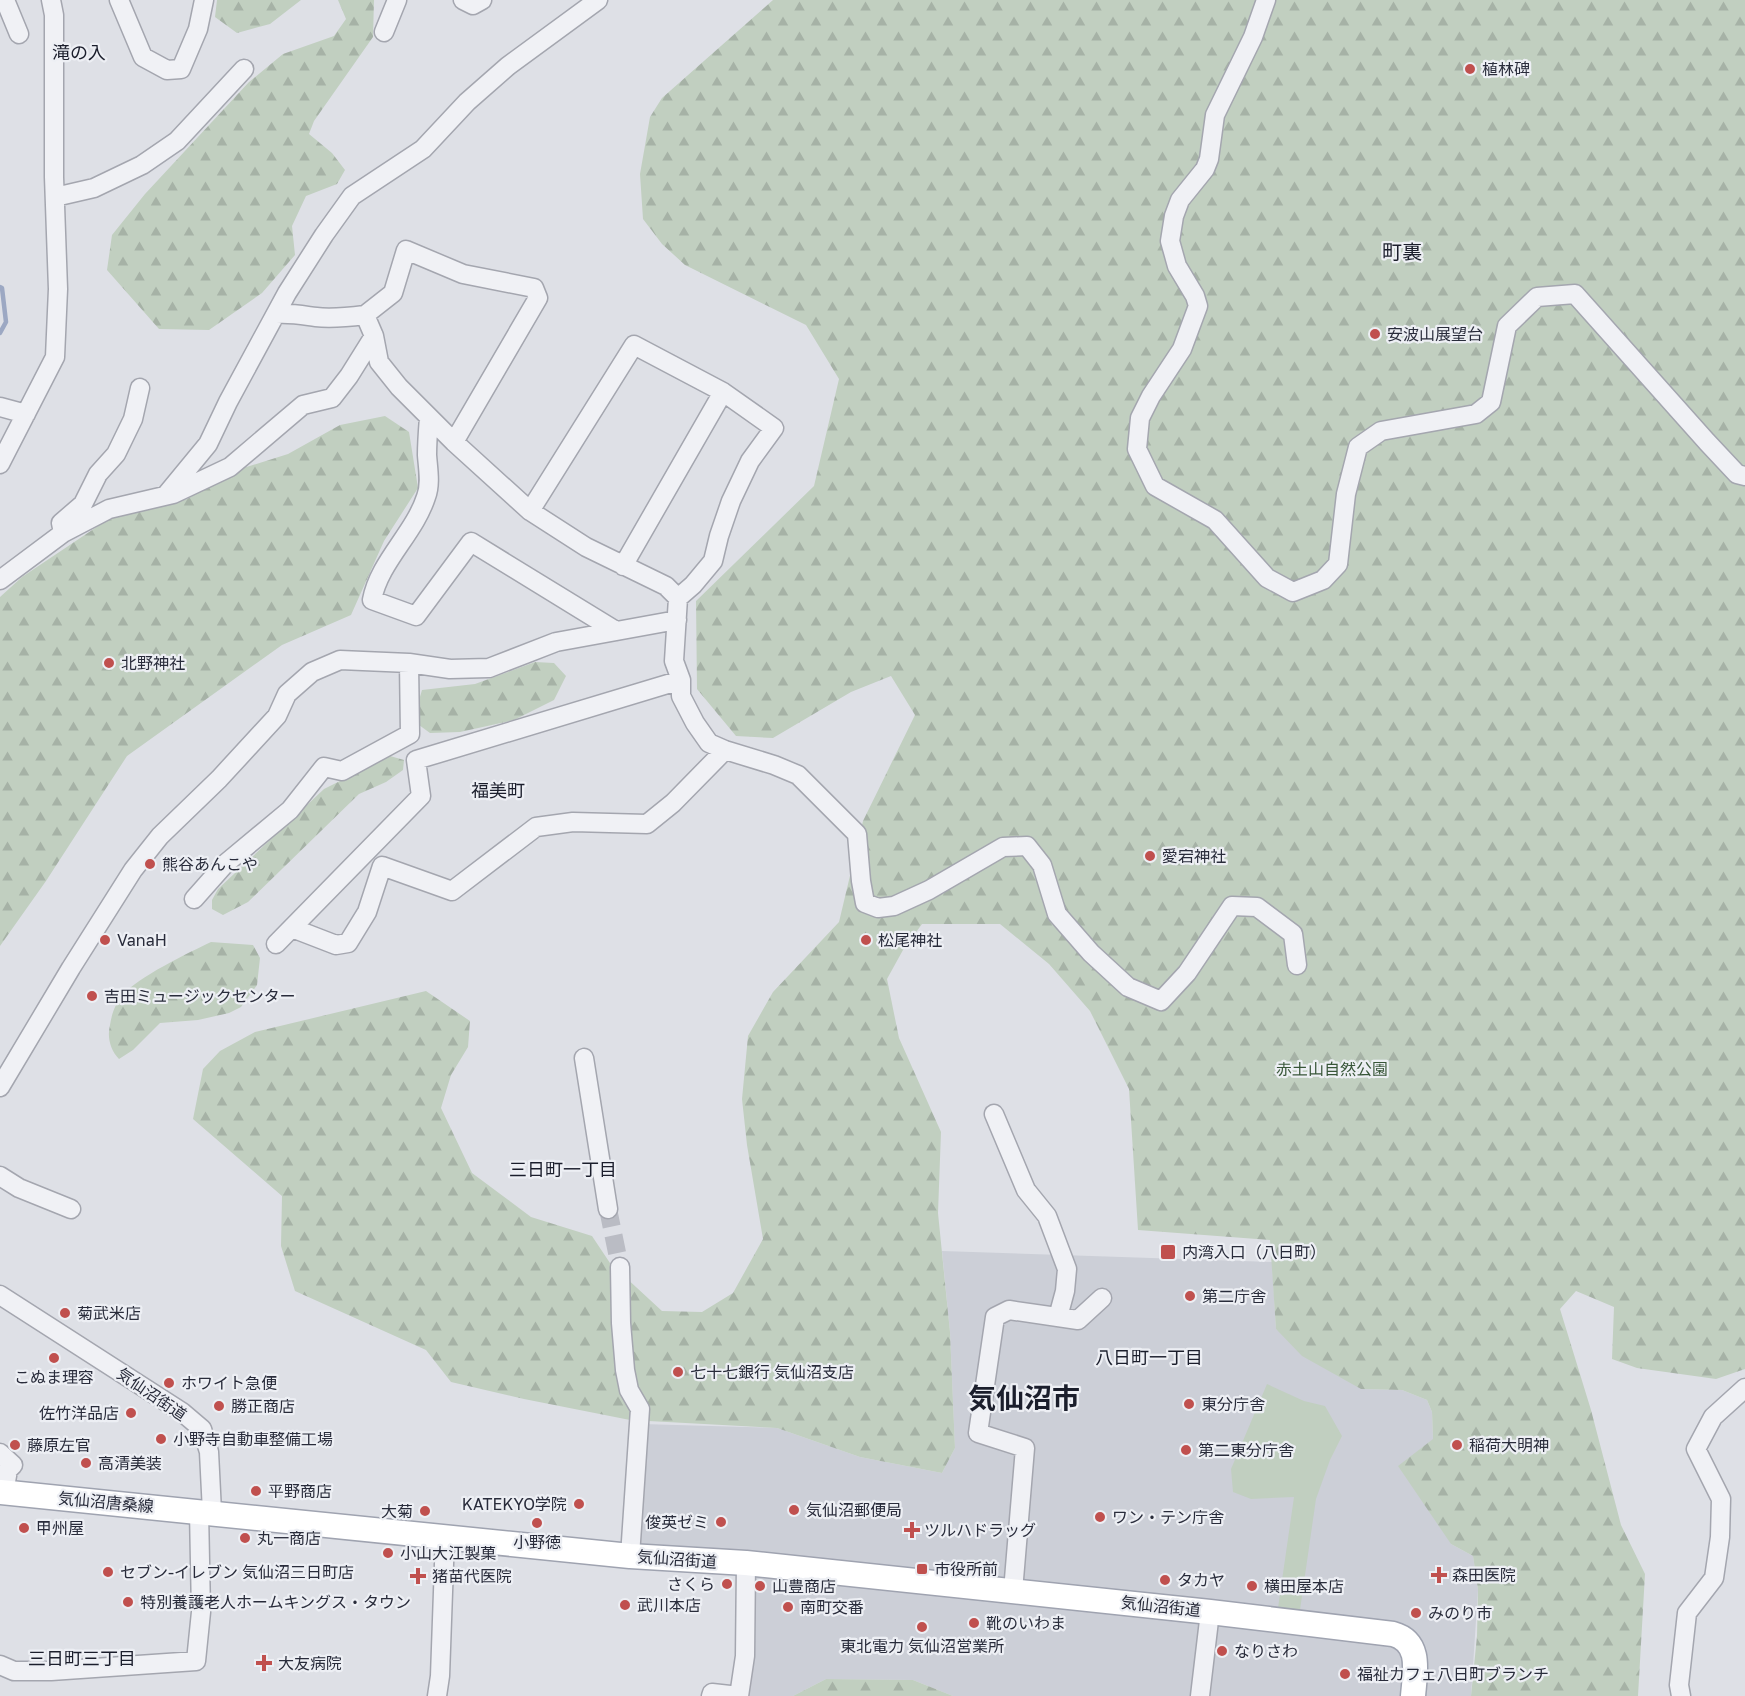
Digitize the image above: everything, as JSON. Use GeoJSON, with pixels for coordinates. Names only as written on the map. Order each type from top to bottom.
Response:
{"type":"FeatureCollection","features":[{"type":"Feature","properties":{"kind":"main road","name":"気仙沼唐桑線"},"geometry":{"type":"LineString","coordinates":[[2,1492],[206,1512]]}},
{"type":"Feature","properties":{"kind":"main road","name":"気仙沼街道"},"geometry":{"type":"LineString","coordinates":[[206,1512],[630,1556],[746,1563],[1210,1612],[1393,1634],[1403,1636],[1411,1645],[1415,1659],[1413,1696]]}},
{"type":"Feature","properties":{"kind":"street"},"geometry":{"type":"LineString","coordinates":[[5,0],[19,34]]}},
{"type":"Feature","properties":{"kind":"street"},"geometry":{"type":"LineString","coordinates":[[0,464],[55,357],[58,289],[54,15],[51,0]]}},
{"type":"Feature","properties":{"kind":"street"},"geometry":{"type":"LineString","coordinates":[[119,0],[143,57],[167,69],[181,69],[198,29],[204,0]]}},
{"type":"Feature","properties":{"kind":"street"},"geometry":{"type":"LineString","coordinates":[[384,32],[397,0]]}},
{"type":"Feature","properties":{"kind":"street"},"geometry":{"type":"LineString","coordinates":[[463,0],[473,5],[482,0]]}},
{"type":"Feature","properties":{"kind":"street"},"geometry":{"type":"LineString","coordinates":[[166,495],[208,444],[287,293],[352,196],[423,149],[467,102],[508,66],[598,0]]}},
{"type":"Feature","properties":{"kind":"street"},"geometry":{"type":"LineString","coordinates":[[1266,0],[1253,37],[1215,115],[1209,159],[1205,169],[1180,200],[1174,216],[1170,241],[1178,266],[1196,296],[1198,306],[1182,349],[1151,396],[1140,418],[1137,448],[1155,486],[1215,520],[1267,578],[1293,592],[1323,580],[1338,564],[1346,494],[1358,447],[1381,431],[1476,414],[1491,402],[1507,326],[1537,297],[1575,294],[1707,442],[1737,474],[1745,476]]}},
{"type":"Feature","properties":{"kind":"street"},"geometry":{"type":"LineString","coordinates":[[55,197],[94,189],[142,165],[177,141],[244,69]]}},
{"type":"Feature","properties":{"kind":"street"},"geometry":{"type":"LineString","coordinates":[[276,314],[296,313],[339,318],[365,315],[393,293],[406,250],[463,274],[534,288],[538,298],[454,442]]}},
{"type":"Feature","properties":{"kind":"street"},"geometry":{"type":"LineString","coordinates":[[365,315],[374,336],[379,362],[399,387],[454,442],[530,511],[586,547],[666,586],[678,598]]}},
{"type":"Feature","properties":{"kind":"street"},"geometry":{"type":"LineString","coordinates":[[0,580],[63,533],[110,509],[166,495],[230,466],[303,405],[332,398],[374,336]]}},
{"type":"Feature","properties":{"kind":"street"},"geometry":{"type":"LineString","coordinates":[[530,511],[634,345],[723,392],[774,428],[750,461],[731,501],[719,536],[714,561],[678,598],[674,661],[681,680],[681,696],[695,723],[710,743],[798,775],[857,834],[865,903],[878,908],[894,906],[929,890],[1002,847],[1027,846],[1042,865],[1057,914],[1091,953],[1128,987],[1161,1001],[1187,973],[1232,906],[1257,907],[1293,934],[1296,965]]}},
{"type":"Feature","properties":{"kind":"street"},"geometry":{"type":"LineString","coordinates":[[63,533],[61,523],[83,504],[98,474],[116,454],[133,419],[140,388]]}},
{"type":"Feature","properties":{"kind":"street"},"geometry":{"type":"LineString","coordinates":[[623,566],[723,392]]}},
{"type":"Feature","properties":{"kind":"street"},"geometry":{"type":"LineString","coordinates":[[0,407],[26,414]]}},
{"type":"Feature","properties":{"kind":"street"},"geometry":{"type":"LineString","coordinates":[[429,417],[427,496],[410,531],[375,586],[372,600],[416,616],[471,542],[616,631]]}},
{"type":"Feature","properties":{"kind":"street"},"geometry":{"type":"LineString","coordinates":[[0,1087],[133,870],[160,836],[219,779],[277,716],[287,694],[312,672],[340,660],[409,663],[450,669],[489,668],[556,642],[677,620]]}},
{"type":"Feature","properties":{"kind":"street"},"geometry":{"type":"LineString","coordinates":[[194,899],[225,864],[290,810],[324,767],[342,771],[410,734],[409,663]]}},
{"type":"Feature","properties":{"kind":"street"},"geometry":{"type":"LineString","coordinates":[[276,944],[421,796],[416,760],[681,680]]}},
{"type":"Feature","properties":{"kind":"street"},"geometry":{"type":"LineString","coordinates":[[360,857],[453,891],[536,827],[573,822],[647,824],[674,803],[725,750]]}},
{"type":"Feature","properties":{"kind":"street"},"geometry":{"type":"LineString","coordinates":[[291,928],[336,945],[348,943],[367,912],[382,866]]}},
{"type":"Feature","properties":{"kind":"street"},"geometry":{"type":"LineString","coordinates":[[584,1058],[608,1209]]}},
{"type":"Feature","properties":{"kind":"street"},"geometry":{"type":"LineString","coordinates":[[994,1114],[1026,1190],[1047,1216],[1067,1269],[1065,1291],[1058,1317]]}},
{"type":"Feature","properties":{"kind":"street"},"geometry":{"type":"LineString","coordinates":[[0,1176],[19,1188],[71,1209]]}},
{"type":"Feature","properties":{"kind":"street"},"geometry":{"type":"LineString","coordinates":[[620,1267],[625,1370],[629,1390],[640,1409],[630,1556]]}},
{"type":"Feature","properties":{"kind":"street","name":"気仙沼街道"},"geometry":{"type":"LineString","coordinates":[[0,1295],[182,1412],[202,1429],[209,1452],[206,1512]]}},
{"type":"Feature","properties":{"kind":"street"},"geometry":{"type":"LineString","coordinates":[[1013,1591],[1025,1448],[978,1433],[995,1317],[1009,1310],[1078,1320],[1102,1299]]}},
{"type":"Feature","properties":{"kind":"street"},"geometry":{"type":"LineString","coordinates":[[1681,1696],[1678,1685],[1687,1613],[1714,1578],[1720,1537],[1721,1499],[1696,1449],[1713,1417],[1745,1388]]}},
{"type":"Feature","properties":{"kind":"street"},"geometry":{"type":"LineString","coordinates":[[0,1453],[13,1465],[8,1470],[2,1492]]}},
{"type":"Feature","properties":{"kind":"street"},"geometry":{"type":"LineString","coordinates":[[0,1665],[14,1671],[51,1671],[196,1661],[206,1512]]}},
{"type":"Feature","properties":{"kind":"street"},"geometry":{"type":"LineString","coordinates":[[437,1696],[440,1676],[445,1536]]}},
{"type":"Feature","properties":{"kind":"street"},"geometry":{"type":"LineString","coordinates":[[711,1696],[712,1694],[739,1696],[745,1656],[746,1563]]}},
{"type":"Feature","properties":{"kind":"street"},"geometry":{"type":"LineString","coordinates":[[1200,1696],[1210,1612]]}},
{"type":"Feature","properties":{"kind":"shaded area"},"geometry":{"type":"Polygon","coordinates":[[[942,1251],[1272,1262],[1276,1329],[1361,1389],[1402,1390],[1427,1400],[1432,1412],[1433,1439],[1451,1544],[1473,1556],[1478,1590],[1471,1696],[953,1696],[913,1680],[826,1679],[793,1696],[739,1696],[745,1563],[630,1556],[641,1424],[777,1428],[860,1457],[942,1473],[955,1448],[950,1332],[942,1251]]]}},
{"type":"Feature","properties":{"kind":"green space"},"geometry":{"type":"Polygon","coordinates":[[[217,0],[301,0],[270,24],[237,33],[215,17],[217,0]]]}},
{"type":"Feature","properties":{"kind":"green space"},"geometry":{"type":"Polygon","coordinates":[[[338,0],[374,0],[373,37],[314,121],[309,134],[332,153],[345,170],[337,184],[306,196],[292,226],[295,255],[262,293],[209,330],[159,329],[107,270],[112,235],[145,194],[249,82],[283,54],[334,36],[346,19],[338,0]]]}},
{"type":"Feature","properties":{"kind":"green space","name":"赤土山自然公園"},"geometry":{"type":"Polygon","coordinates":[[[773,0],[1745,0],[1745,1369],[1716,1379],[1637,1368],[1612,1359],[1614,1307],[1576,1291],[1560,1309],[1591,1410],[1621,1525],[1645,1574],[1638,1696],[1471,1696],[1477,1636],[1478,1590],[1473,1556],[1451,1544],[1398,1466],[1433,1439],[1432,1412],[1427,1400],[1402,1390],[1361,1389],[1302,1356],[1276,1329],[1270,1240],[1138,1230],[1129,1089],[1090,1011],[1049,964],[1000,924],[922,924],[903,950],[887,979],[899,1038],[941,1132],[938,1213],[950,1332],[955,1448],[942,1473],[860,1457],[777,1428],[630,1420],[451,1382],[426,1350],[295,1291],[281,1246],[282,1196],[193,1119],[203,1069],[220,1051],[255,1032],[426,991],[470,1021],[468,1047],[451,1075],[441,1108],[472,1173],[531,1217],[592,1236],[610,1263],[662,1311],[702,1312],[733,1293],[763,1239],[747,1145],[742,1099],[748,1036],[773,992],[839,922],[863,821],[915,715],[891,676],[851,692],[773,738],[736,736],[697,689],[696,601],[814,486],[839,379],[806,325],[685,265],[662,244],[643,219],[640,174],[650,117],[662,98],[773,0]]]}},
{"type":"Feature","properties":{"kind":"green space","name":"北野神社"},"geometry":{"type":"Polygon","coordinates":[[[385,416],[409,432],[418,488],[384,541],[351,615],[282,645],[127,756],[46,881],[0,946],[0,597],[22,577],[113,516],[187,499],[240,469],[288,454],[340,425],[385,416]]]}},
{"type":"Feature","properties":{"kind":"green space"},"geometry":{"type":"Polygon","coordinates":[[[535,662],[554,663],[566,676],[554,700],[514,720],[460,732],[430,733],[419,725],[417,707],[422,690],[475,684],[535,662]]]}},
{"type":"Feature","properties":{"kind":"green space"},"geometry":{"type":"Polygon","coordinates":[[[390,756],[404,760],[403,770],[386,782],[359,794],[248,902],[223,915],[212,909],[212,900],[218,889],[324,789],[390,756]]]}},
{"type":"Feature","properties":{"kind":"green space"},"geometry":{"type":"Polygon","coordinates":[[[211,942],[253,945],[260,958],[257,985],[241,1007],[229,1013],[198,1020],[160,1023],[133,1050],[119,1059],[111,1047],[109,1034],[113,1013],[120,998],[151,973],[211,942]]]}},
{"type":"Feature","properties":{"kind":"green space"},"geometry":{"type":"Polygon","coordinates":[[[1267,1384],[1304,1401],[1325,1406],[1342,1436],[1330,1460],[1316,1499],[1300,1610],[1278,1608],[1294,1497],[1251,1499],[1233,1492],[1231,1469],[1267,1384]]]}},
{"type":"Feature","properties":{"kind":"green space"},"geometry":{"type":"Polygon","coordinates":[[[826,1679],[913,1680],[953,1696],[793,1696],[826,1679]]]}},
{"type":"Feature","properties":{"kind":"waterway"},"geometry":{"type":"LineString","coordinates":[[0,287],[2,288],[6,322],[0,333]]}},
{"type":"Feature","properties":{"kind":"tunnel"},"geometry":{"type":"LineString","coordinates":[[608,1209],[620,1267]]}},
{"type":"Feature","properties":{"kind":"place","name":"植林碑"},"geometry":{"type":"Point","coordinates":[1470,69]}},
{"type":"Feature","properties":{"kind":"place","name":"安波山展望台"},"geometry":{"type":"Point","coordinates":[1375,334]}},
{"type":"Feature","properties":{"kind":"place","name":"北野神社"},"geometry":{"type":"Point","coordinates":[109,663]}},
{"type":"Feature","properties":{"kind":"place","name":"愛宕神社"},"geometry":{"type":"Point","coordinates":[1150,856]}},
{"type":"Feature","properties":{"kind":"place","name":"熊谷あんこや"},"geometry":{"type":"Point","coordinates":[150,864]}},
{"type":"Feature","properties":{"kind":"place","name":"VanaH"},"geometry":{"type":"Point","coordinates":[105,940]}},
{"type":"Feature","properties":{"kind":"place","name":"松尾神社"},"geometry":{"type":"Point","coordinates":[866,940]}},
{"type":"Feature","properties":{"kind":"place","name":"吉田ミュージックセンター"},"geometry":{"type":"Point","coordinates":[92,996]}},
{"type":"Feature","properties":{"kind":"place","name":"内湾入口（八日町）"},"geometry":{"type":"Point","coordinates":[1168,1252]}},
{"type":"Feature","properties":{"kind":"place","name":"第二庁舎"},"geometry":{"type":"Point","coordinates":[1190,1296]}},
{"type":"Feature","properties":{"kind":"place","name":"菊武米店"},"geometry":{"type":"Point","coordinates":[65,1313]}},
{"type":"Feature","properties":{"kind":"place","name":"こぬま理容"},"geometry":{"type":"Point","coordinates":[54,1358]}},
{"type":"Feature","properties":{"kind":"place","name":"七十七銀行 気仙沼支店"},"geometry":{"type":"Point","coordinates":[678,1372]}},
{"type":"Feature","properties":{"kind":"place","name":"ホワイト急便"},"geometry":{"type":"Point","coordinates":[169,1383]}},
{"type":"Feature","properties":{"kind":"place","name":"東分庁舎"},"geometry":{"type":"Point","coordinates":[1189,1404]}},
{"type":"Feature","properties":{"kind":"place","name":"勝正商店"},"geometry":{"type":"Point","coordinates":[219,1406]}},
{"type":"Feature","properties":{"kind":"place","name":"佐竹洋品店"},"geometry":{"type":"Point","coordinates":[131,1413]}},
{"type":"Feature","properties":{"kind":"place","name":"小野寺自動車整備工場"},"geometry":{"type":"Point","coordinates":[161,1439]}},
{"type":"Feature","properties":{"kind":"place","name":"藤原左官"},"geometry":{"type":"Point","coordinates":[15,1445]}},
{"type":"Feature","properties":{"kind":"place","name":"稲荷大明神"},"geometry":{"type":"Point","coordinates":[1457,1445]}},
{"type":"Feature","properties":{"kind":"place","name":"第二東分庁舎"},"geometry":{"type":"Point","coordinates":[1186,1450]}},
{"type":"Feature","properties":{"kind":"place","name":"高清美装"},"geometry":{"type":"Point","coordinates":[86,1463]}},
{"type":"Feature","properties":{"kind":"place","name":"平野商店"},"geometry":{"type":"Point","coordinates":[256,1491]}},
{"type":"Feature","properties":{"kind":"place","name":"KATEKYO学院"},"geometry":{"type":"Point","coordinates":[579,1504]}},
{"type":"Feature","properties":{"kind":"place","name":"気仙沼郵便局"},"geometry":{"type":"Point","coordinates":[794,1510]}},
{"type":"Feature","properties":{"kind":"place","name":"大菊"},"geometry":{"type":"Point","coordinates":[425,1511]}},
{"type":"Feature","properties":{"kind":"place","name":"ワン・テン庁舎"},"geometry":{"type":"Point","coordinates":[1100,1517]}},
{"type":"Feature","properties":{"kind":"place","name":"俊英ゼミ"},"geometry":{"type":"Point","coordinates":[721,1522]}},
{"type":"Feature","properties":{"kind":"place","name":"小野徳"},"geometry":{"type":"Point","coordinates":[537,1523]}},
{"type":"Feature","properties":{"kind":"place","name":"甲州屋"},"geometry":{"type":"Point","coordinates":[24,1528]}},
{"type":"Feature","properties":{"kind":"place","name":"ツルハドラッグ"},"geometry":{"type":"Point","coordinates":[912,1530]}},
{"type":"Feature","properties":{"kind":"place","name":"丸一商店"},"geometry":{"type":"Point","coordinates":[245,1538]}},
{"type":"Feature","properties":{"kind":"place","name":"小山大江製菓"},"geometry":{"type":"Point","coordinates":[388,1553]}},
{"type":"Feature","properties":{"kind":"place","name":"市役所前"},"geometry":{"type":"Point","coordinates":[922,1569]}},
{"type":"Feature","properties":{"kind":"place","name":"セブン-イレブン 気仙沼三日町店"},"geometry":{"type":"Point","coordinates":[108,1572]}},
{"type":"Feature","properties":{"kind":"place","name":"森田医院"},"geometry":{"type":"Point","coordinates":[1439,1575]}},
{"type":"Feature","properties":{"kind":"place","name":"猪苗代医院"},"geometry":{"type":"Point","coordinates":[418,1576]}},
{"type":"Feature","properties":{"kind":"place","name":"タカヤ"},"geometry":{"type":"Point","coordinates":[1165,1580]}},
{"type":"Feature","properties":{"kind":"place","name":"さくら"},"geometry":{"type":"Point","coordinates":[727,1584]}},
{"type":"Feature","properties":{"kind":"place","name":"山豊商店"},"geometry":{"type":"Point","coordinates":[760,1586]}},
{"type":"Feature","properties":{"kind":"place","name":"横田屋本店"},"geometry":{"type":"Point","coordinates":[1252,1586]}},
{"type":"Feature","properties":{"kind":"place","name":"特別養護老人ホームキングス・タウン"},"geometry":{"type":"Point","coordinates":[128,1602]}},
{"type":"Feature","properties":{"kind":"place","name":"武川本店"},"geometry":{"type":"Point","coordinates":[625,1605]}},
{"type":"Feature","properties":{"kind":"place","name":"南町交番"},"geometry":{"type":"Point","coordinates":[788,1607]}},
{"type":"Feature","properties":{"kind":"place","name":"みのり市"},"geometry":{"type":"Point","coordinates":[1416,1613]}},
{"type":"Feature","properties":{"kind":"place","name":"靴のいわま"},"geometry":{"type":"Point","coordinates":[974,1623]}},
{"type":"Feature","properties":{"kind":"place","name":"東北電力 気仙沼営業所"},"geometry":{"type":"Point","coordinates":[922,1627]}},
{"type":"Feature","properties":{"kind":"place","name":"なりさわ"},"geometry":{"type":"Point","coordinates":[1222,1651]}},
{"type":"Feature","properties":{"kind":"place","name":"大友病院"},"geometry":{"type":"Point","coordinates":[264,1663]}},
{"type":"Feature","properties":{"kind":"place","name":"福祉カフェ八日町ブランチ"},"geometry":{"type":"Point","coordinates":[1345,1674]}},
{"type":"Feature","properties":{"kind":"district","name":"滝の入"},"geometry":{"type":"Point","coordinates":[79,53]}},
{"type":"Feature","properties":{"kind":"district","name":"町裏"},"geometry":{"type":"Point","coordinates":[1402,252]}},
{"type":"Feature","properties":{"kind":"district","name":"福美町"},"geometry":{"type":"Point","coordinates":[498,791]}},
{"type":"Feature","properties":{"kind":"district","name":"三日町一丁目"},"geometry":{"type":"Point","coordinates":[563,1170]}},
{"type":"Feature","properties":{"kind":"district","name":"八日町一丁目"},"geometry":{"type":"Point","coordinates":[1149,1358]}},
{"type":"Feature","properties":{"kind":"district","name":"気仙沼市"},"geometry":{"type":"Point","coordinates":[1024,1398]}},
{"type":"Feature","properties":{"kind":"district","name":"三日町三丁目"},"geometry":{"type":"Point","coordinates":[82,1659]}}]}
